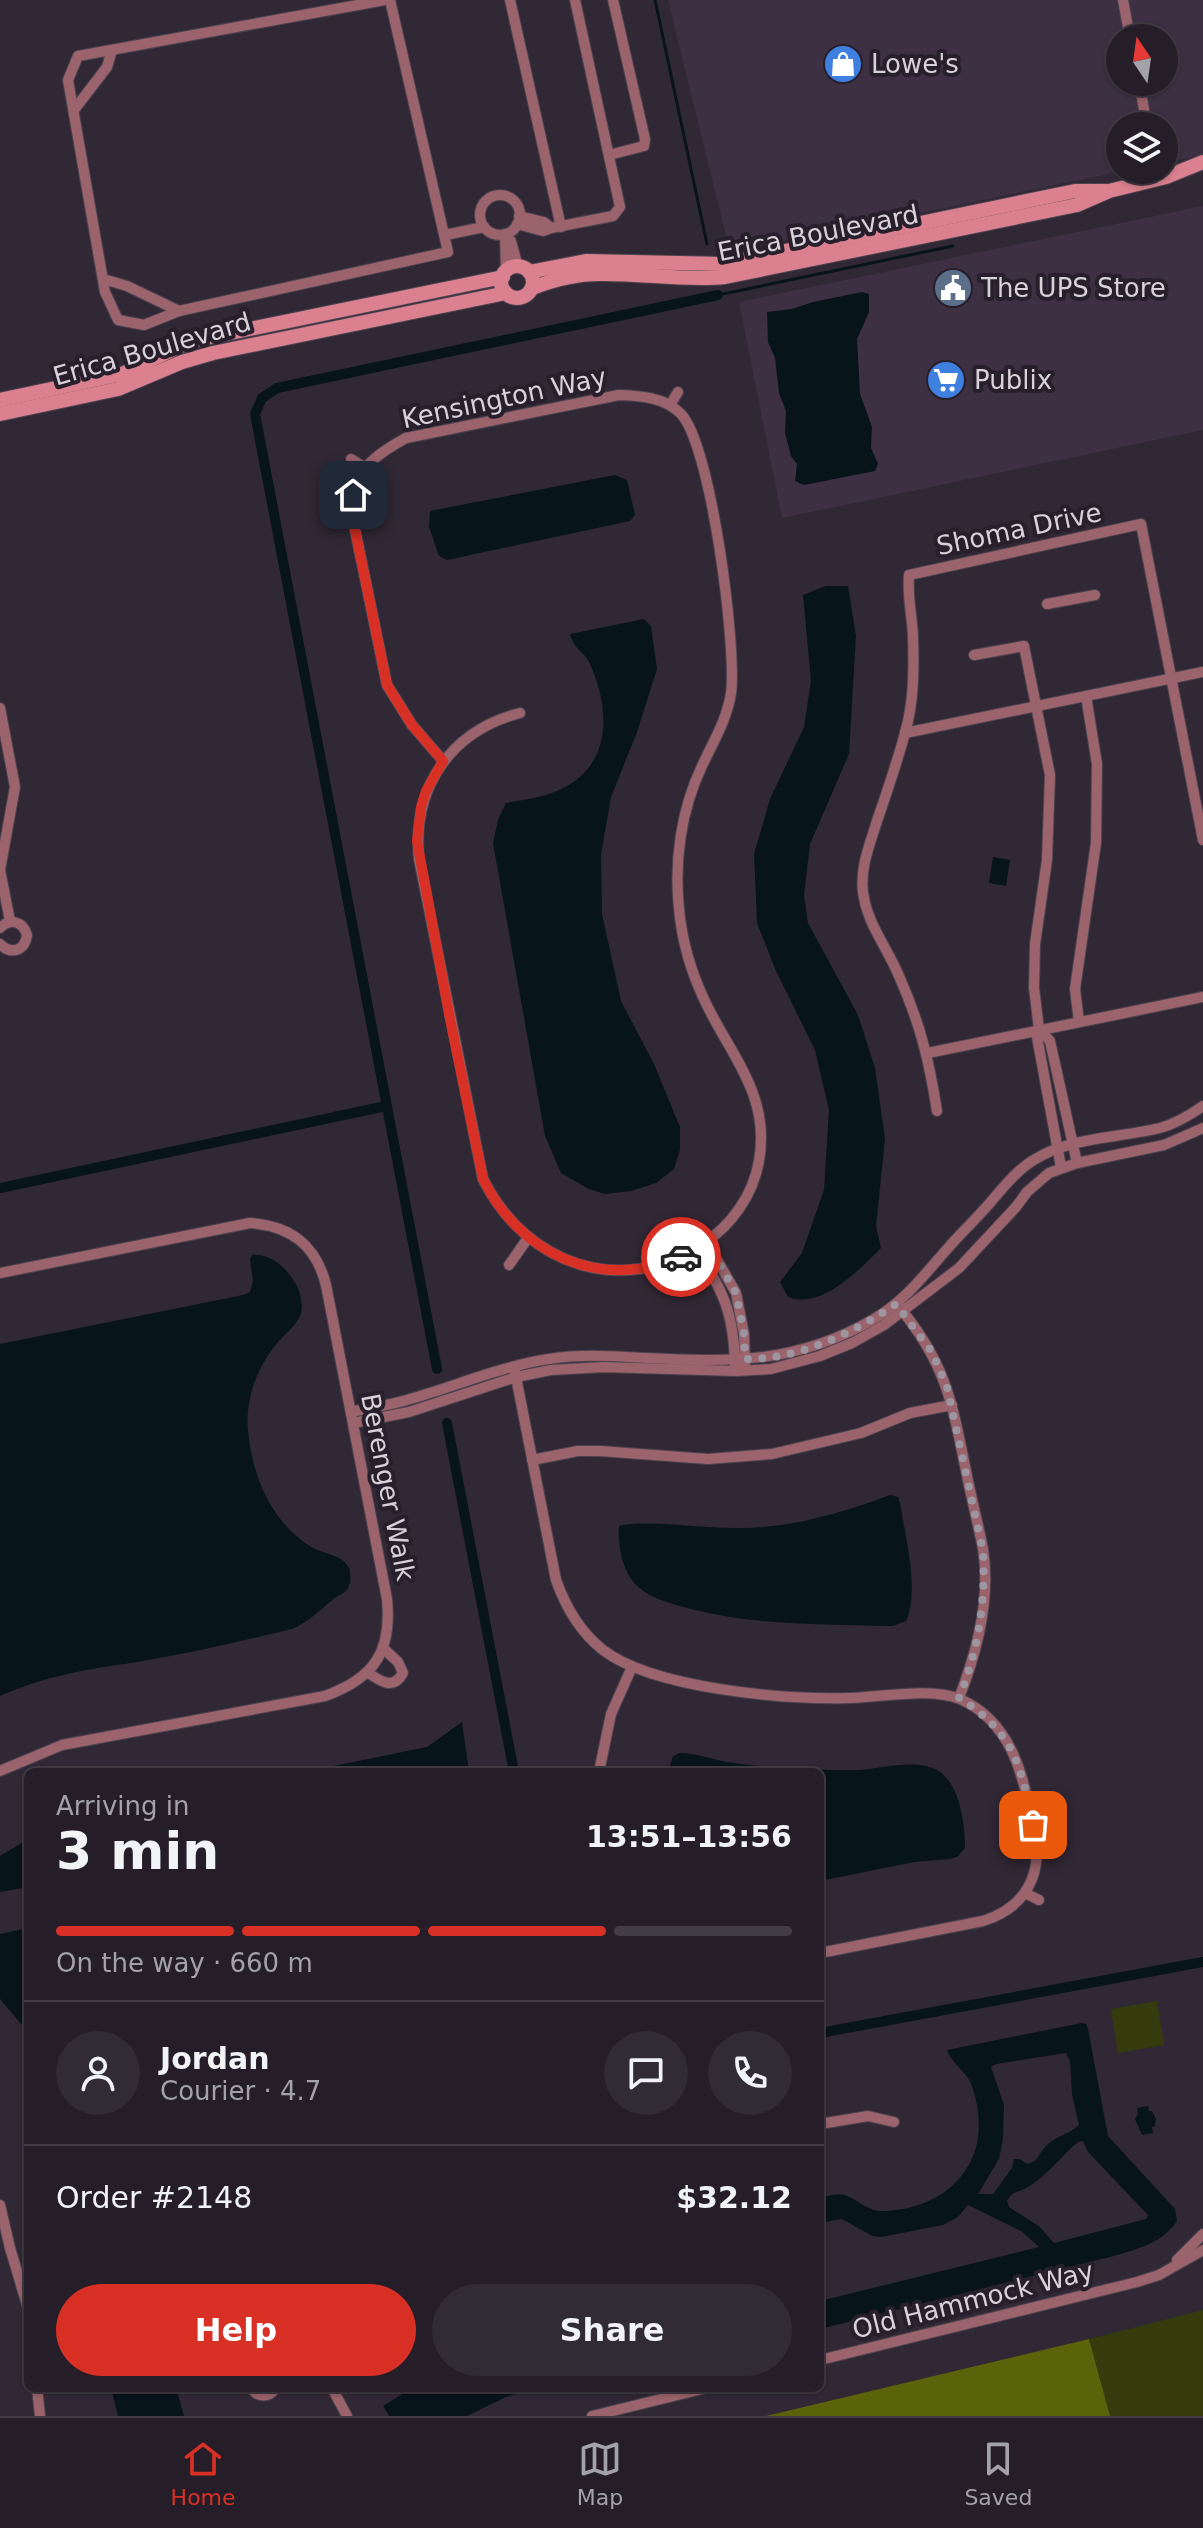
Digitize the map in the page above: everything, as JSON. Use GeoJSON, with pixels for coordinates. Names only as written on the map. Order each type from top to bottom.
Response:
{"type":"FeatureCollection","features":[{"type":"Feature","properties":{"kind":"street"},"geometry":{"type":"LineString","coordinates":[[388,0],[448,252],[179,311],[144,325],[118,320],[105,292],[68,80],[78,56],[388,0]]}},
{"type":"Feature","properties":{"kind":"street"},"geometry":{"type":"LineString","coordinates":[[510,0],[556,227]]}},
{"type":"Feature","properties":{"kind":"street"},"geometry":{"type":"LineString","coordinates":[[518,220],[543,231],[613,216],[620,207],[575,0]]}},
{"type":"Feature","properties":{"kind":"street"},"geometry":{"type":"LineString","coordinates":[[609,155],[644,146],[645,139],[613,0]]}},
{"type":"Feature","properties":{"kind":"street"},"geometry":{"type":"LineString","coordinates":[[1123,0],[1127,24]]}},
{"type":"Feature","properties":{"kind":"street"},"geometry":{"type":"LineString","coordinates":[[74,110],[107,67],[112,50]]}},
{"type":"Feature","properties":{"kind":"street","name":"Erica Boulevard"},"geometry":{"type":"LineString","coordinates":[[1178,170],[1203,162]]}},
{"type":"Feature","properties":{"kind":"street","name":"Erica Boulevard"},"geometry":{"type":"LineString","coordinates":[[0,400],[122,374],[191,341],[518,275],[725,277],[1077,205],[1132,184]]}},
{"type":"Feature","properties":{"kind":"street"},"geometry":{"type":"LineString","coordinates":[[505,236],[495,234],[481,221],[481,209],[488,198],[508,197],[517,205],[518,220],[505,236],[504,244],[518,275],[501,284],[506,293]]}},
{"type":"Feature","properties":{"kind":"street"},"geometry":{"type":"LineString","coordinates":[[445,235],[484,227]]}},
{"type":"Feature","properties":{"kind":"street","name":"Erica Boulevard"},"geometry":{"type":"LineString","coordinates":[[0,414],[118,389],[182,362],[213,353],[506,293],[520,298],[529,292],[518,275]]}},
{"type":"Feature","properties":{"kind":"street"},"geometry":{"type":"LineString","coordinates":[[103,279],[127,286],[179,311]]}},
{"type":"Feature","properties":{"kind":"street"},"geometry":{"type":"LineString","coordinates":[[520,713],[480,729],[443,761],[421,807],[417,841],[483,1179],[502,1212],[544,1249],[569,1261],[596,1268],[652,1267],[695,1249],[729,1223],[748,1194],[759,1161],[761,1126],[753,1092],[693,974],[680,923],[677,871],[684,819],[701,769],[727,713],[733,678],[723,572],[707,485],[692,431],[687,421],[670,405],[678,392]]}},
{"type":"Feature","properties":{"kind":"street","name":"Kensington Way"},"geometry":{"type":"LineString","coordinates":[[364,467],[381,451],[406,438],[619,395],[645,396],[670,405]]}},
{"type":"Feature","properties":{"kind":"street"},"geometry":{"type":"LineString","coordinates":[[351,459],[364,467],[352,508],[387,685],[412,725],[443,761]]}},
{"type":"Feature","properties":{"kind":"street","name":"Shoma Drive"},"geometry":{"type":"LineString","coordinates":[[937,1111],[928,1053],[915,1012],[868,916],[863,890],[863,862],[913,700],[913,634],[907,591],[909,575],[1141,524],[1203,840]]}},
{"type":"Feature","properties":{"kind":"street"},"geometry":{"type":"LineString","coordinates":[[1047,604],[1095,595]]}},
{"type":"Feature","properties":{"kind":"street"},"geometry":{"type":"LineString","coordinates":[[974,655],[1024,646],[1050,775],[1051,807],[1035,944],[1034,988],[1039,1029],[1037,1037],[1061,1167]]}},
{"type":"Feature","properties":{"kind":"street"},"geometry":{"type":"LineString","coordinates":[[905,733],[1203,672]]}},
{"type":"Feature","properties":{"kind":"street"},"geometry":{"type":"LineString","coordinates":[[1079,1022],[1075,989],[1096,843],[1097,764],[1086,696]]}},
{"type":"Feature","properties":{"kind":"street"},"geometry":{"type":"LineString","coordinates":[[0,708],[15,787],[0,870],[5,925],[23,926],[27,935],[16,950],[6,949],[0,944]]}},
{"type":"Feature","properties":{"kind":"street"},"geometry":{"type":"LineString","coordinates":[[928,1053],[1203,997]]}},
{"type":"Feature","properties":{"kind":"street"},"geometry":{"type":"LineString","coordinates":[[1039,1029],[1049,1038],[1077,1163]]}},
{"type":"Feature","properties":{"kind":"street"},"geometry":{"type":"LineString","coordinates":[[900,1308],[915,1287],[1031,1161],[1057,1149],[1162,1127],[1203,1106]]}},
{"type":"Feature","properties":{"kind":"street"},"geometry":{"type":"LineString","coordinates":[[352,1418],[515,1372],[549,1359],[600,1355],[740,1365],[829,1341],[900,1308],[959,1268],[1038,1181],[1061,1167],[1164,1145],[1203,1128]]}},
{"type":"Feature","properties":{"kind":"street","name":"Berenger Walk"},"geometry":{"type":"LineString","coordinates":[[0,1273],[235,1224],[280,1227],[307,1246],[323,1271],[387,1599],[389,1622],[384,1649]]}},
{"type":"Feature","properties":{"kind":"street"},"geometry":{"type":"LineString","coordinates":[[509,1265],[528,1238]]}},
{"type":"Feature","properties":{"kind":"street"},"geometry":{"type":"LineString","coordinates":[[707,1242],[736,1293],[744,1334],[740,1365]]}},
{"type":"Feature","properties":{"kind":"street"},"geometry":{"type":"LineString","coordinates":[[695,1249],[730,1310],[740,1365]]}},
{"type":"Feature","properties":{"kind":"street"},"geometry":{"type":"LineString","coordinates":[[900,1308],[932,1352],[947,1387],[983,1551],[980,1626],[959,1698]]}},
{"type":"Feature","properties":{"kind":"street"},"geometry":{"type":"LineString","coordinates":[[515,1372],[556,1580],[574,1619],[590,1638],[610,1654],[632,1667],[703,1685],[776,1696],[850,1698],[923,1694],[959,1698],[996,1727],[1021,1768],[1037,1857],[1036,1870],[1025,1893],[1007,1911],[983,1921],[824,1952]]}},
{"type":"Feature","properties":{"kind":"street"},"geometry":{"type":"LineString","coordinates":[[532,1460],[578,1451],[708,1459],[772,1454],[861,1433],[910,1413],[952,1405]]}},
{"type":"Feature","properties":{"kind":"street"},"geometry":{"type":"LineString","coordinates":[[0,1771],[62,1745],[325,1696],[347,1688],[367,1672],[384,1649],[401,1666],[403,1673],[399,1681],[392,1684],[367,1672]]}},
{"type":"Feature","properties":{"kind":"street"},"geometry":{"type":"LineString","coordinates":[[600,1768],[611,1714],[632,1667]]}},
{"type":"Feature","properties":{"kind":"street"},"geometry":{"type":"LineString","coordinates":[[1025,1893],[1039,1900]]}},
{"type":"Feature","properties":{"kind":"street"},"geometry":{"type":"LineString","coordinates":[[824,2123],[868,2116],[894,2122]]}},
{"type":"Feature","properties":{"kind":"street"},"geometry":{"type":"LineString","coordinates":[[0,2205],[24,2295]]}},
{"type":"Feature","properties":{"kind":"street","name":"Old Hammock Way"},"geometry":{"type":"LineString","coordinates":[[1137,2282],[1170,2265],[1203,2234]]}},
{"type":"Feature","properties":{"kind":"street","name":"Old Hammock Way"},"geometry":{"type":"LineString","coordinates":[[824,2359],[1137,2282],[1159,2275],[1203,2250]]}},
{"type":"Feature","properties":{"kind":"street"},"geometry":{"type":"LineString","coordinates":[[37,2392],[40,2416]]}},
{"type":"Feature","properties":{"kind":"street"},"geometry":{"type":"LineString","coordinates":[[254,2392],[263,2396],[273,2392]]}},
{"type":"Feature","properties":{"kind":"street"},"geometry":{"type":"LineString","coordinates":[[334,2392],[347,2416]]}},
{"type":"Feature","properties":{"kind":"street"},"geometry":{"type":"LineString","coordinates":[[592,2416],[689,2392]]}},
{"type":"Feature","properties":{"kind":"shaded area"},"geometry":{"type":"Polygon","coordinates":[[[668,0],[1203,0],[1203,155],[1178,160],[1178,112],[1106,112],[1106,175],[730,252],[668,0]]]}},
{"type":"Feature","properties":{"kind":"shaded area"},"geometry":{"type":"Polygon","coordinates":[[[1203,206],[1203,430],[782,518],[739,302],[1203,206]]]}},
{"type":"Feature","properties":{"kind":"shaded area"},"geometry":{"type":"Polygon","coordinates":[[[862,292],[869,294],[869,312],[857,339],[860,394],[872,427],[871,448],[878,464],[875,471],[804,485],[795,481],[797,464],[791,456],[785,433],[786,411],[779,393],[775,358],[768,342],[767,312],[862,292]]]}},
{"type":"Feature","properties":{"kind":"shaded area"},"geometry":{"type":"Polygon","coordinates":[[[615,475],[627,480],[635,515],[630,521],[447,560],[439,556],[429,527],[430,511],[615,475]]]}},
{"type":"Feature","properties":{"kind":"shaded area"},"geometry":{"type":"Polygon","coordinates":[[[826,586],[848,586],[856,636],[849,754],[810,844],[804,895],[808,923],[858,1015],[875,1068],[885,1139],[876,1226],[881,1248],[827,1293],[801,1299],[788,1297],[780,1282],[802,1253],[824,1190],[829,1110],[815,1050],[776,971],[757,923],[754,854],[770,799],[804,727],[811,681],[803,595],[826,586]]]}},
{"type":"Feature","properties":{"kind":"shaded area"},"geometry":{"type":"Polygon","coordinates":[[[644,619],[651,626],[657,669],[637,732],[611,797],[601,854],[602,914],[621,1001],[654,1064],[680,1127],[680,1150],[674,1169],[656,1183],[631,1191],[605,1194],[561,1173],[545,1136],[493,843],[506,803],[545,795],[567,786],[593,762],[600,747],[603,731],[601,697],[590,664],[570,634],[644,619]]]}},
{"type":"Feature","properties":{"kind":"shaded area"},"geometry":{"type":"Polygon","coordinates":[[[993,857],[1010,860],[1006,886],[989,883],[993,857]]]}},
{"type":"Feature","properties":{"kind":"shaded area"},"geometry":{"type":"Polygon","coordinates":[[[252,1255],[271,1259],[281,1265],[295,1282],[302,1303],[295,1325],[272,1350],[254,1382],[248,1430],[254,1465],[267,1498],[286,1526],[313,1548],[346,1564],[350,1575],[348,1589],[292,1629],[187,1653],[61,1676],[0,1696],[0,1344],[243,1295],[250,1292],[253,1281],[252,1255]]]}},
{"type":"Feature","properties":{"kind":"shaded area"},"geometry":{"type":"Polygon","coordinates":[[[890,1495],[898,1497],[900,1503],[912,1579],[906,1621],[893,1626],[741,1619],[676,1605],[654,1597],[635,1584],[624,1565],[620,1549],[619,1526],[622,1525],[740,1528],[778,1525],[835,1513],[890,1495]]]}},
{"type":"Feature","properties":{"kind":"shaded area"},"geometry":{"type":"Polygon","coordinates":[[[462,1722],[468,1768],[324,1768],[427,1747],[462,1722]]]}},
{"type":"Feature","properties":{"kind":"shaded area"},"geometry":{"type":"Polygon","coordinates":[[[694,1754],[734,1763],[780,1768],[669,1768],[673,1756],[694,1754]]]}},
{"type":"Feature","properties":{"kind":"shaded area"},"geometry":{"type":"Polygon","coordinates":[[[908,1764],[928,1767],[945,1776],[956,1794],[965,1848],[957,1857],[950,1859],[914,1862],[824,1880],[824,1769],[857,1770],[908,1764]]]}},
{"type":"Feature","properties":{"kind":"shaded area"},"geometry":{"type":"Polygon","coordinates":[[[24,1841],[24,1888],[0,1892],[0,1856],[24,1841]]]}},
{"type":"Feature","properties":{"kind":"shaded area"},"geometry":{"type":"Polygon","coordinates":[[[24,1929],[24,2027],[0,1999],[0,1934],[24,1929]]]}},
{"type":"Feature","properties":{"kind":"shaded area"},"geometry":{"type":"Polygon","coordinates":[[[1086,2024],[1108,2136],[1175,2209],[1177,2221],[1156,2241],[1128,2252],[824,2328],[824,2300],[1039,2247],[1021,2231],[968,2205],[958,2217],[943,2225],[881,2237],[872,2236],[842,2219],[824,2222],[824,2197],[844,2195],[878,2211],[909,2208],[932,2200],[950,2188],[964,2172],[974,2154],[978,2109],[969,2079],[947,2050],[1086,2024]],[[1066,2053],[991,2067],[1004,2105],[1003,2139],[999,2159],[978,2194],[993,2194],[1012,2168],[1014,2159],[1027,2164],[1034,2161],[1049,2143],[1079,2125],[1072,2094],[1070,2061],[1066,2053]],[[1083,2141],[1078,2142],[1038,2180],[1013,2193],[1007,2201],[1009,2207],[1040,2227],[1054,2243],[1146,2219],[1148,2215],[1088,2152],[1083,2141]]]}},
{"type":"Feature","properties":{"kind":"shaded area"},"geometry":{"type":"Polygon","coordinates":[[[1148,2106],[1156,2119],[1155,2126],[1152,2127],[1153,2133],[1142,2135],[1135,2119],[1137,2108],[1148,2106]]]}},
{"type":"Feature","properties":{"kind":"shaded area"},"geometry":{"type":"Polygon","coordinates":[[[112,2392],[177,2392],[184,2416],[118,2416],[112,2392]]]}},
{"type":"Feature","properties":{"kind":"shaded area"},"geometry":{"type":"Polygon","coordinates":[[[406,2392],[520,2392],[467,2416],[389,2416],[383,2406],[406,2392]]]}},
{"type":"Feature","properties":{"kind":"green space"},"geometry":{"type":"Polygon","coordinates":[[[1157,2001],[1164,2045],[1118,2053],[1111,2009],[1157,2001]]]}},
{"type":"Feature","properties":{"kind":"green space"},"geometry":{"type":"Polygon","coordinates":[[[1203,2310],[1203,2416],[1110,2416],[1089,2339],[1203,2310]]]}},
{"type":"Feature","properties":{"kind":"green space"},"geometry":{"type":"Polygon","coordinates":[[[1089,2339],[1110,2416],[766,2416],[1089,2339]]]}},
{"type":"Feature","properties":{"kind":"waterway"},"geometry":{"type":"LineString","coordinates":[[655,0],[707,244]]}},
{"type":"Feature","properties":{"kind":"waterway"},"geometry":{"type":"LineString","coordinates":[[718,295],[953,246]]}},
{"type":"Feature","properties":{"kind":"waterway"},"geometry":{"type":"LineString","coordinates":[[437,1369],[255,414],[262,398],[277,388],[718,295]]}},
{"type":"Feature","properties":{"kind":"waterway"},"geometry":{"type":"LineString","coordinates":[[0,1188],[386,1106]]}},
{"type":"Feature","properties":{"kind":"waterway"},"geometry":{"type":"LineString","coordinates":[[447,1423],[513,1768]]}},
{"type":"Feature","properties":{"kind":"waterway"},"geometry":{"type":"LineString","coordinates":[[824,2032],[1203,1962]]}},
{"type":"Feature","properties":{"kind":"way so far"},"geometry":{"type":"LineString","coordinates":[[681,1257],[707,1242],[736,1293],[745,1359],[779,1355],[829,1341],[854,1330],[896,1304],[932,1352],[952,1405],[983,1551],[980,1626],[959,1698],[996,1727],[1014,1753],[1021,1768],[1033,1825]]}},
{"type":"Feature","properties":{"kind":"place","name":"Lowe's"},"geometry":{"type":"Point","coordinates":[843,64]}},
{"type":"Feature","properties":{"kind":"place","name":"The UPS Store"},"geometry":{"type":"Point","coordinates":[953,288]}},
{"type":"Feature","properties":{"kind":"place","name":"Publix"},"geometry":{"type":"Point","coordinates":[946,380]}},
{"type":"Feature","properties":{"kind":"route"},"geometry":{"type":"LineString","coordinates":[[353,495],[353,520],[387,685],[412,725],[443,761],[426,791],[417,841],[483,1179],[514,1226],[560,1257],[596,1268],[633,1270],[681,1257]]}}]}
